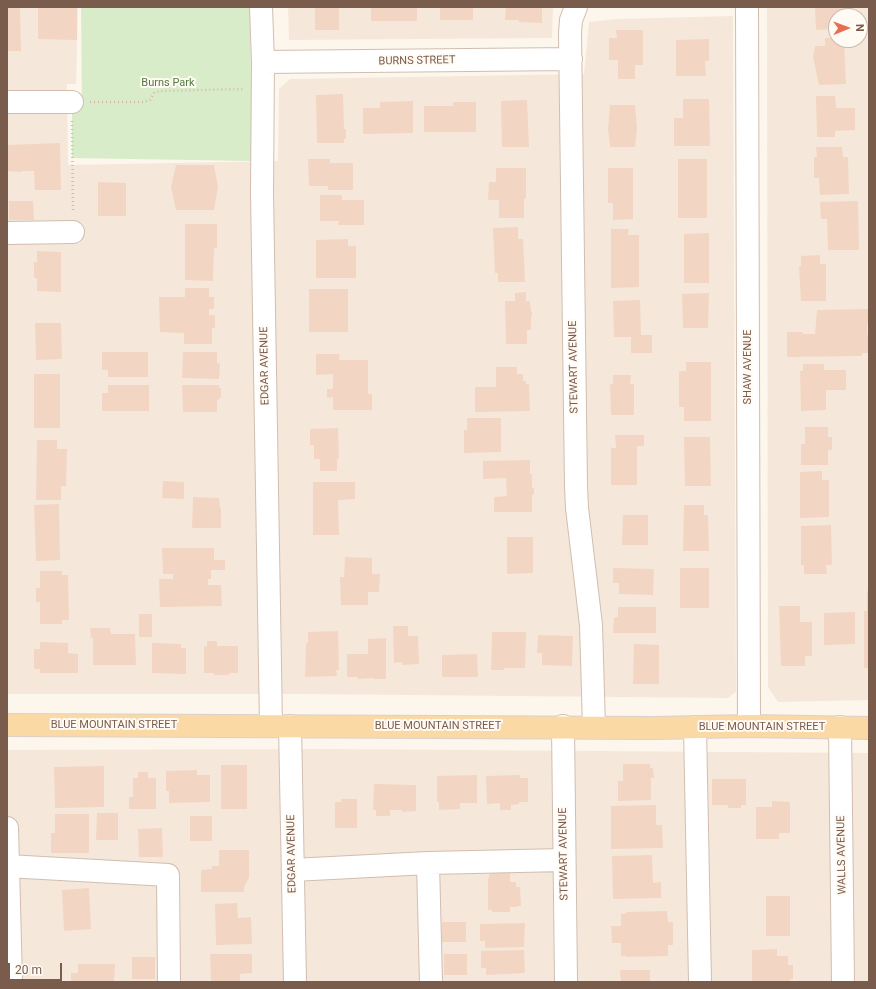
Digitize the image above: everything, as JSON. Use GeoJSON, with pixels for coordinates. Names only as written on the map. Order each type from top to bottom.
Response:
{"type":"FeatureCollection","features":[{"type":"Feature","properties":{"kind":"main road","name":"BLUE MOUNTAIN STREET"},"geometry":{"type":"LineString","coordinates":[[7,725],[594,727],[749,726],[869,728]]}},
{"type":"Feature","properties":{"kind":"street","name":"EDGAR AVENUE"},"geometry":{"type":"LineString","coordinates":[[261,7],[263,62],[262,193],[280,726],[293,870],[295,982]]}},
{"type":"Feature","properties":{"kind":"street","name":"STEWART AVENUE"},"geometry":{"type":"LineString","coordinates":[[576,7],[571,20],[570,59],[576,508],[591,625],[594,727]]}},
{"type":"Feature","properties":{"kind":"street","name":"SHAW AVENUE"},"geometry":{"type":"LineString","coordinates":[[747,7],[749,726]]}},
{"type":"Feature","properties":{"kind":"street","name":"BURNS STREET"},"geometry":{"type":"LineString","coordinates":[[263,62],[570,59]]}},
{"type":"Feature","properties":{"kind":"street"},"geometry":{"type":"LineString","coordinates":[[7,102],[72,102]]}},
{"type":"Feature","properties":{"kind":"street"},"geometry":{"type":"LineString","coordinates":[[7,233],[73,232]]}},
{"type":"Feature","properties":{"kind":"street","name":"STEWART AVENUE"},"geometry":{"type":"LineString","coordinates":[[563,726],[566,982]]}},
{"type":"Feature","properties":{"kind":"street"},"geometry":{"type":"LineString","coordinates":[[695,727],[700,982]]}},
{"type":"Feature","properties":{"kind":"street","name":"WALLS AVENUE"},"geometry":{"type":"LineString","coordinates":[[840,727],[844,982]]}},
{"type":"Feature","properties":{"kind":"street"},"geometry":{"type":"LineString","coordinates":[[7,828],[11,982]]}},
{"type":"Feature","properties":{"kind":"street"},"geometry":{"type":"LineString","coordinates":[[293,870],[428,863],[564,860]]}},
{"type":"Feature","properties":{"kind":"street"},"geometry":{"type":"LineString","coordinates":[[428,863],[431,982]]}},
{"type":"Feature","properties":{"kind":"street"},"geometry":{"type":"LineString","coordinates":[[8,866],[168,874],[169,982]]}},
{"type":"Feature","properties":{"kind":"path"},"geometry":{"type":"LineString","coordinates":[[73,232],[72,102],[143,102],[150,100],[154,93],[160,91],[263,88]]}},
{"type":"Feature","properties":{"kind":"shaded area"},"geometry":{"type":"Polygon","coordinates":[[[7,7],[78,7],[76,84],[67,84],[68,165],[278,161],[279,89],[290,79],[584,74],[589,22],[617,19],[733,16],[736,692],[728,698],[301,694],[7,694],[7,7]]]}},
{"type":"Feature","properties":{"kind":"shaded area"},"geometry":{"type":"Polygon","coordinates":[[[288,7],[553,7],[552,38],[289,40],[288,7]]]}},
{"type":"Feature","properties":{"kind":"shaded area"},"geometry":{"type":"Polygon","coordinates":[[[767,7],[869,7],[869,700],[778,702],[768,687],[767,7]]]}},
{"type":"Feature","properties":{"kind":"shaded area"},"geometry":{"type":"Polygon","coordinates":[[[332,749],[869,753],[869,982],[7,982],[7,750],[332,749]]]}},
{"type":"Feature","properties":{"kind":"green space","name":"Burns Park"},"geometry":{"type":"Polygon","coordinates":[[[81,7],[250,7],[252,161],[72,158],[72,102],[82,102],[81,7]]]}},
{"type":"Feature","properties":{"kind":"building"},"geometry":{"type":"Polygon","coordinates":[[[7,7],[20,7],[21,51],[7,51],[7,7]]]}},
{"type":"Feature","properties":{"kind":"building"},"geometry":{"type":"Polygon","coordinates":[[[38,7],[77,7],[77,40],[38,39],[38,7]]]}},
{"type":"Feature","properties":{"kind":"building"},"geometry":{"type":"Polygon","coordinates":[[[315,7],[339,7],[339,30],[315,30],[315,7]]]}},
{"type":"Feature","properties":{"kind":"building"},"geometry":{"type":"Polygon","coordinates":[[[371,7],[417,7],[417,21],[371,21],[371,7]]]}},
{"type":"Feature","properties":{"kind":"building"},"geometry":{"type":"Polygon","coordinates":[[[440,7],[473,7],[473,20],[440,20],[440,7]]]}},
{"type":"Feature","properties":{"kind":"building"},"geometry":{"type":"Polygon","coordinates":[[[506,7],[542,7],[542,23],[505,20],[506,7]]]}},
{"type":"Feature","properties":{"kind":"building"},"geometry":{"type":"Polygon","coordinates":[[[815,7],[853,7],[828,8],[828,29],[816,30],[815,7]]]}},
{"type":"Feature","properties":{"kind":"building"},"geometry":{"type":"Polygon","coordinates":[[[616,30],[643,30],[643,65],[635,65],[635,79],[618,79],[618,60],[609,60],[609,38],[617,38],[616,30]]]}},
{"type":"Feature","properties":{"kind":"building"},"geometry":{"type":"Polygon","coordinates":[[[825,38],[828,38],[828,48],[844,48],[846,84],[819,85],[813,57],[815,46],[825,46],[825,38]]]}},
{"type":"Feature","properties":{"kind":"building"},"geometry":{"type":"Polygon","coordinates":[[[709,39],[709,61],[705,61],[706,76],[676,76],[676,40],[709,39]]]}},
{"type":"Feature","properties":{"kind":"building"},"geometry":{"type":"Polygon","coordinates":[[[343,94],[344,129],[346,129],[346,139],[344,139],[344,143],[317,143],[316,95],[343,94]]]}},
{"type":"Feature","properties":{"kind":"building"},"geometry":{"type":"Polygon","coordinates":[[[816,96],[835,96],[836,108],[855,108],[855,130],[835,131],[835,137],[817,137],[816,96]]]}},
{"type":"Feature","properties":{"kind":"building"},"geometry":{"type":"Polygon","coordinates":[[[683,99],[709,99],[710,146],[674,146],[674,118],[683,118],[683,99]]]}},
{"type":"Feature","properties":{"kind":"building"},"geometry":{"type":"Polygon","coordinates":[[[527,100],[529,147],[502,147],[501,101],[527,100]]]}},
{"type":"Feature","properties":{"kind":"building"},"geometry":{"type":"Polygon","coordinates":[[[413,101],[413,133],[363,134],[363,108],[380,108],[380,102],[413,101]]]}},
{"type":"Feature","properties":{"kind":"building"},"geometry":{"type":"Polygon","coordinates":[[[453,102],[476,102],[476,132],[424,132],[424,106],[453,106],[453,102]]]}},
{"type":"Feature","properties":{"kind":"building"},"geometry":{"type":"Polygon","coordinates":[[[610,105],[635,105],[637,129],[635,147],[610,147],[608,129],[610,105]]]}},
{"type":"Feature","properties":{"kind":"building"},"geometry":{"type":"Polygon","coordinates":[[[60,143],[61,190],[35,190],[34,171],[7,171],[7,145],[60,143]]]}},
{"type":"Feature","properties":{"kind":"building"},"geometry":{"type":"Polygon","coordinates":[[[816,147],[842,147],[843,157],[848,157],[849,194],[820,195],[819,178],[814,178],[814,157],[817,157],[816,147]]]}},
{"type":"Feature","properties":{"kind":"building"},"geometry":{"type":"Polygon","coordinates":[[[308,159],[330,159],[330,163],[353,163],[353,190],[328,190],[328,186],[309,186],[308,159]]]}},
{"type":"Feature","properties":{"kind":"building"},"geometry":{"type":"Polygon","coordinates":[[[678,159],[707,159],[707,218],[678,218],[678,159]]]}},
{"type":"Feature","properties":{"kind":"building"},"geometry":{"type":"Polygon","coordinates":[[[176,165],[214,165],[218,187],[214,210],[176,210],[171,187],[176,165]]]}},
{"type":"Feature","properties":{"kind":"building"},"geometry":{"type":"Polygon","coordinates":[[[496,168],[526,168],[526,199],[524,199],[524,218],[499,218],[499,200],[488,200],[489,182],[496,182],[496,168]]]}},
{"type":"Feature","properties":{"kind":"building"},"geometry":{"type":"Polygon","coordinates":[[[608,168],[633,168],[633,219],[613,220],[613,203],[608,203],[608,168]]]}},
{"type":"Feature","properties":{"kind":"building"},"geometry":{"type":"Polygon","coordinates":[[[98,182],[126,183],[126,216],[98,216],[98,182]]]}},
{"type":"Feature","properties":{"kind":"building"},"geometry":{"type":"Polygon","coordinates":[[[320,195],[342,195],[342,200],[364,200],[364,225],[338,225],[339,221],[320,221],[320,195]]]}},
{"type":"Feature","properties":{"kind":"building"},"geometry":{"type":"Polygon","coordinates":[[[9,201],[33,201],[34,220],[9,220],[9,201]]]}},
{"type":"Feature","properties":{"kind":"building"},"geometry":{"type":"Polygon","coordinates":[[[858,201],[859,250],[828,250],[827,219],[821,219],[820,202],[858,201]]]}},
{"type":"Feature","properties":{"kind":"building"},"geometry":{"type":"Polygon","coordinates":[[[185,224],[217,224],[217,248],[214,248],[213,281],[185,280],[185,224]]]}},
{"type":"Feature","properties":{"kind":"building"},"geometry":{"type":"Polygon","coordinates":[[[518,227],[518,239],[523,239],[525,282],[498,282],[498,273],[495,273],[493,228],[518,227]]]}},
{"type":"Feature","properties":{"kind":"building"},"geometry":{"type":"Polygon","coordinates":[[[611,229],[629,229],[628,235],[639,235],[639,287],[611,288],[611,229]]]}},
{"type":"Feature","properties":{"kind":"building"},"geometry":{"type":"Polygon","coordinates":[[[709,233],[709,283],[684,283],[684,234],[709,233]]]}},
{"type":"Feature","properties":{"kind":"building"},"geometry":{"type":"Polygon","coordinates":[[[348,239],[348,246],[356,246],[356,278],[316,278],[316,240],[348,239]]]}},
{"type":"Feature","properties":{"kind":"building"},"geometry":{"type":"Polygon","coordinates":[[[37,251],[61,252],[61,292],[37,291],[37,278],[34,278],[34,262],[37,262],[37,251]]]}},
{"type":"Feature","properties":{"kind":"building"},"geometry":{"type":"Polygon","coordinates":[[[820,255],[820,264],[826,264],[826,301],[801,301],[799,266],[801,266],[801,256],[820,255]]]}},
{"type":"Feature","properties":{"kind":"building"},"geometry":{"type":"Polygon","coordinates":[[[185,288],[209,288],[209,297],[214,297],[214,309],[209,309],[209,315],[215,315],[215,328],[212,328],[212,344],[184,344],[184,333],[160,332],[159,297],[185,297],[185,288]]]}},
{"type":"Feature","properties":{"kind":"building"},"geometry":{"type":"Polygon","coordinates":[[[309,289],[348,289],[348,332],[309,332],[309,289]]]}},
{"type":"Feature","properties":{"kind":"building"},"geometry":{"type":"Polygon","coordinates":[[[526,292],[526,301],[530,301],[532,312],[531,330],[527,330],[527,344],[506,344],[505,301],[515,301],[515,293],[526,292]]]}},
{"type":"Feature","properties":{"kind":"building"},"geometry":{"type":"Polygon","coordinates":[[[709,293],[708,328],[683,328],[682,294],[709,293]]]}},
{"type":"Feature","properties":{"kind":"building"},"geometry":{"type":"Polygon","coordinates":[[[640,300],[641,335],[652,335],[652,353],[631,353],[631,337],[614,337],[613,301],[640,300]]]}},
{"type":"Feature","properties":{"kind":"building"},"geometry":{"type":"Polygon","coordinates":[[[869,309],[867,335],[869,335],[869,353],[862,353],[862,356],[787,357],[787,332],[815,334],[817,310],[869,309]]]}},
{"type":"Feature","properties":{"kind":"building"},"geometry":{"type":"Polygon","coordinates":[[[35,323],[61,323],[62,359],[36,360],[35,323]]]}},
{"type":"Feature","properties":{"kind":"building"},"geometry":{"type":"Polygon","coordinates":[[[102,352],[148,352],[148,377],[108,377],[108,370],[102,370],[102,352]]]}},
{"type":"Feature","properties":{"kind":"building"},"geometry":{"type":"Polygon","coordinates":[[[183,352],[217,352],[217,363],[220,365],[219,379],[182,378],[183,352]]]}},
{"type":"Feature","properties":{"kind":"building"},"geometry":{"type":"Polygon","coordinates":[[[316,354],[340,354],[339,360],[368,360],[368,394],[372,394],[372,410],[333,410],[333,397],[327,398],[327,389],[333,389],[333,374],[316,375],[316,354]]]}},
{"type":"Feature","properties":{"kind":"building"},"geometry":{"type":"Polygon","coordinates":[[[686,362],[711,362],[711,421],[684,421],[684,407],[679,407],[679,371],[686,371],[686,362]]]}},
{"type":"Feature","properties":{"kind":"building"},"geometry":{"type":"Polygon","coordinates":[[[803,364],[824,364],[824,370],[846,370],[846,390],[826,390],[826,410],[801,411],[800,371],[803,371],[803,364]]]}},
{"type":"Feature","properties":{"kind":"building"},"geometry":{"type":"Polygon","coordinates":[[[496,367],[517,367],[517,374],[523,374],[523,381],[526,381],[526,384],[529,384],[530,411],[475,412],[475,387],[496,387],[496,367]]]}},
{"type":"Feature","properties":{"kind":"building"},"geometry":{"type":"Polygon","coordinates":[[[34,374],[60,374],[60,428],[34,428],[34,374]]]}},
{"type":"Feature","properties":{"kind":"building"},"geometry":{"type":"Polygon","coordinates":[[[613,375],[631,375],[630,384],[634,384],[634,415],[611,415],[610,384],[613,384],[613,375]]]}},
{"type":"Feature","properties":{"kind":"building"},"geometry":{"type":"Polygon","coordinates":[[[108,385],[149,385],[149,411],[102,411],[102,393],[108,393],[108,385]]]}},
{"type":"Feature","properties":{"kind":"building"},"geometry":{"type":"Polygon","coordinates":[[[182,385],[219,385],[219,388],[221,388],[221,398],[217,400],[217,412],[183,412],[182,385]]]}},
{"type":"Feature","properties":{"kind":"building"},"geometry":{"type":"Polygon","coordinates":[[[467,418],[501,418],[501,452],[464,453],[464,430],[467,430],[467,418]]]}},
{"type":"Feature","properties":{"kind":"building"},"geometry":{"type":"Polygon","coordinates":[[[805,427],[828,427],[828,437],[832,437],[832,450],[828,450],[828,465],[801,465],[801,444],[805,444],[805,427]]]}},
{"type":"Feature","properties":{"kind":"building"},"geometry":{"type":"Polygon","coordinates":[[[338,428],[339,459],[337,459],[337,471],[320,471],[320,459],[314,459],[314,445],[310,445],[310,429],[338,428]]]}},
{"type":"Feature","properties":{"kind":"building"},"geometry":{"type":"Polygon","coordinates":[[[615,435],[644,435],[644,446],[637,446],[637,485],[611,485],[611,448],[616,448],[615,435]]]}},
{"type":"Feature","properties":{"kind":"building"},"geometry":{"type":"Polygon","coordinates":[[[684,437],[710,437],[711,486],[685,486],[684,437]]]}},
{"type":"Feature","properties":{"kind":"building"},"geometry":{"type":"Polygon","coordinates":[[[37,440],[57,440],[57,449],[67,449],[66,486],[61,486],[61,500],[36,500],[37,440]]]}},
{"type":"Feature","properties":{"kind":"building"},"geometry":{"type":"Polygon","coordinates":[[[530,460],[532,488],[534,488],[534,495],[532,495],[532,512],[494,512],[494,497],[507,496],[506,478],[483,479],[483,461],[530,460]]]}},
{"type":"Feature","properties":{"kind":"building"},"geometry":{"type":"Polygon","coordinates":[[[822,471],[822,480],[829,480],[829,517],[800,518],[800,472],[822,471]]]}},
{"type":"Feature","properties":{"kind":"building"},"geometry":{"type":"Polygon","coordinates":[[[163,481],[184,482],[184,499],[162,498],[163,481]]]}},
{"type":"Feature","properties":{"kind":"building"},"geometry":{"type":"Polygon","coordinates":[[[313,482],[355,482],[355,499],[338,500],[339,535],[313,535],[313,482]]]}},
{"type":"Feature","properties":{"kind":"building"},"geometry":{"type":"Polygon","coordinates":[[[193,497],[219,498],[221,508],[221,528],[192,528],[193,497]]]}},
{"type":"Feature","properties":{"kind":"building"},"geometry":{"type":"Polygon","coordinates":[[[59,504],[60,560],[36,561],[34,505],[59,504]]]}},
{"type":"Feature","properties":{"kind":"building"},"geometry":{"type":"Polygon","coordinates":[[[684,505],[704,505],[704,515],[708,515],[709,551],[683,551],[684,505]]]}},
{"type":"Feature","properties":{"kind":"building"},"geometry":{"type":"Polygon","coordinates":[[[623,515],[648,515],[648,545],[622,545],[623,515]]]}},
{"type":"Feature","properties":{"kind":"building"},"geometry":{"type":"Polygon","coordinates":[[[831,525],[832,565],[826,565],[827,574],[804,574],[804,565],[801,565],[801,526],[831,525]]]}},
{"type":"Feature","properties":{"kind":"building"},"geometry":{"type":"Polygon","coordinates":[[[507,537],[533,537],[533,573],[507,574],[507,537]]]}},
{"type":"Feature","properties":{"kind":"building"},"geometry":{"type":"Polygon","coordinates":[[[162,548],[214,548],[214,560],[225,560],[225,570],[211,570],[211,579],[208,579],[208,585],[221,585],[222,606],[160,607],[159,579],[173,579],[173,574],[163,574],[162,548]]]}},
{"type":"Feature","properties":{"kind":"building"},"geometry":{"type":"Polygon","coordinates":[[[345,557],[372,558],[372,574],[380,574],[379,592],[368,592],[368,605],[341,605],[340,577],[344,577],[345,557]]]}},
{"type":"Feature","properties":{"kind":"building"},"geometry":{"type":"Polygon","coordinates":[[[613,568],[654,569],[653,595],[619,594],[619,583],[613,583],[613,568]]]}},
{"type":"Feature","properties":{"kind":"building"},"geometry":{"type":"Polygon","coordinates":[[[680,568],[709,568],[709,608],[680,608],[680,568]]]}},
{"type":"Feature","properties":{"kind":"building"},"geometry":{"type":"Polygon","coordinates":[[[40,571],[62,571],[62,575],[68,575],[69,620],[62,620],[62,624],[40,624],[40,602],[36,602],[36,588],[40,588],[40,571]]]}},
{"type":"Feature","properties":{"kind":"building"},"geometry":{"type":"Polygon","coordinates":[[[867,591],[869,591],[869,668],[864,668],[864,611],[867,611],[867,591]]]}},
{"type":"Feature","properties":{"kind":"building"},"geometry":{"type":"Polygon","coordinates":[[[779,606],[800,606],[800,622],[812,622],[812,656],[805,656],[805,666],[781,666],[779,606]]]}},
{"type":"Feature","properties":{"kind":"building"},"geometry":{"type":"Polygon","coordinates":[[[618,607],[656,607],[656,633],[613,633],[614,618],[618,617],[618,607]]]}},
{"type":"Feature","properties":{"kind":"building"},"geometry":{"type":"Polygon","coordinates":[[[855,612],[855,644],[824,645],[824,613],[855,612]]]}},
{"type":"Feature","properties":{"kind":"building"},"geometry":{"type":"Polygon","coordinates":[[[139,614],[152,614],[152,637],[139,637],[139,614]]]}},
{"type":"Feature","properties":{"kind":"building"},"geometry":{"type":"Polygon","coordinates":[[[393,626],[408,626],[408,636],[418,636],[419,664],[402,665],[402,662],[394,663],[393,626]]]}},
{"type":"Feature","properties":{"kind":"building"},"geometry":{"type":"Polygon","coordinates":[[[90,628],[110,628],[111,634],[135,634],[136,665],[93,665],[93,638],[91,638],[90,628]]]}},
{"type":"Feature","properties":{"kind":"building"},"geometry":{"type":"Polygon","coordinates":[[[338,631],[339,670],[336,670],[337,676],[305,677],[306,643],[308,643],[308,632],[338,631]]]}},
{"type":"Feature","properties":{"kind":"building"},"geometry":{"type":"Polygon","coordinates":[[[492,632],[526,632],[525,668],[504,668],[504,670],[491,670],[492,632]]]}},
{"type":"Feature","properties":{"kind":"building"},"geometry":{"type":"Polygon","coordinates":[[[538,635],[573,636],[572,666],[542,665],[542,653],[537,653],[538,635]]]}},
{"type":"Feature","properties":{"kind":"building"},"geometry":{"type":"Polygon","coordinates":[[[386,638],[386,679],[358,679],[358,677],[347,677],[347,654],[368,654],[368,639],[386,638]]]}},
{"type":"Feature","properties":{"kind":"building"},"geometry":{"type":"Polygon","coordinates":[[[207,641],[217,641],[217,646],[238,646],[238,673],[229,673],[229,675],[214,675],[214,673],[204,673],[204,646],[207,647],[207,641]]]}},
{"type":"Feature","properties":{"kind":"building"},"geometry":{"type":"Polygon","coordinates":[[[40,642],[68,643],[68,653],[78,654],[78,673],[40,673],[40,669],[34,669],[34,649],[40,649],[40,642]]]}},
{"type":"Feature","properties":{"kind":"building"},"geometry":{"type":"Polygon","coordinates":[[[152,643],[181,644],[181,648],[186,648],[186,674],[152,673],[152,643]]]}},
{"type":"Feature","properties":{"kind":"building"},"geometry":{"type":"Polygon","coordinates":[[[634,644],[659,645],[659,684],[633,684],[634,644]]]}},
{"type":"Feature","properties":{"kind":"building"},"geometry":{"type":"Polygon","coordinates":[[[477,654],[478,677],[442,677],[442,655],[477,654]]]}},
{"type":"Feature","properties":{"kind":"building"},"geometry":{"type":"Polygon","coordinates":[[[623,764],[650,764],[650,768],[653,768],[654,778],[651,778],[651,800],[618,801],[618,781],[623,781],[623,764]]]}},
{"type":"Feature","properties":{"kind":"building"},"geometry":{"type":"Polygon","coordinates":[[[221,765],[247,765],[247,809],[221,809],[221,765]]]}},
{"type":"Feature","properties":{"kind":"building"},"geometry":{"type":"Polygon","coordinates":[[[104,766],[104,807],[55,808],[54,767],[104,766]]]}},
{"type":"Feature","properties":{"kind":"building"},"geometry":{"type":"Polygon","coordinates":[[[197,770],[197,775],[210,775],[210,802],[169,803],[169,791],[166,791],[166,771],[197,770]]]}},
{"type":"Feature","properties":{"kind":"building"},"geometry":{"type":"Polygon","coordinates":[[[138,772],[148,772],[148,778],[156,778],[156,809],[129,809],[129,797],[133,797],[133,778],[138,778],[138,772]]]}},
{"type":"Feature","properties":{"kind":"building"},"geometry":{"type":"Polygon","coordinates":[[[477,775],[477,803],[460,803],[460,809],[439,810],[439,802],[437,802],[437,776],[477,775]]]}},
{"type":"Feature","properties":{"kind":"building"},"geometry":{"type":"Polygon","coordinates":[[[520,775],[520,778],[528,778],[528,802],[519,802],[519,804],[511,805],[511,810],[500,810],[500,803],[487,804],[486,776],[520,775]]]}},
{"type":"Feature","properties":{"kind":"building"},"geometry":{"type":"Polygon","coordinates":[[[712,779],[746,779],[746,805],[741,805],[741,808],[728,808],[728,805],[712,805],[712,779]]]}},
{"type":"Feature","properties":{"kind":"building"},"geometry":{"type":"Polygon","coordinates":[[[374,784],[416,785],[416,811],[402,812],[402,810],[390,810],[390,816],[376,816],[376,810],[373,810],[374,784]]]}},
{"type":"Feature","properties":{"kind":"building"},"geometry":{"type":"Polygon","coordinates":[[[341,799],[357,799],[357,828],[335,828],[335,802],[341,802],[341,799]]]}},
{"type":"Feature","properties":{"kind":"building"},"geometry":{"type":"Polygon","coordinates":[[[772,801],[790,802],[790,833],[779,833],[779,839],[756,839],[756,807],[772,807],[772,801]]]}},
{"type":"Feature","properties":{"kind":"building"},"geometry":{"type":"Polygon","coordinates":[[[656,805],[656,825],[662,825],[663,848],[611,849],[611,806],[656,805]]]}},
{"type":"Feature","properties":{"kind":"building"},"geometry":{"type":"Polygon","coordinates":[[[97,813],[118,813],[118,840],[96,840],[97,813]]]}},
{"type":"Feature","properties":{"kind":"building"},"geometry":{"type":"Polygon","coordinates":[[[55,814],[89,814],[89,853],[51,853],[51,833],[55,833],[55,814]]]}},
{"type":"Feature","properties":{"kind":"building"},"geometry":{"type":"Polygon","coordinates":[[[190,816],[212,816],[212,841],[190,841],[190,816]]]}},
{"type":"Feature","properties":{"kind":"building"},"geometry":{"type":"Polygon","coordinates":[[[162,828],[163,857],[139,857],[138,829],[162,828]]]}},
{"type":"Feature","properties":{"kind":"building"},"geometry":{"type":"Polygon","coordinates":[[[219,850],[249,850],[249,878],[244,887],[244,892],[201,892],[201,870],[212,869],[212,866],[219,866],[219,850]]]}},
{"type":"Feature","properties":{"kind":"building"},"geometry":{"type":"Polygon","coordinates":[[[652,855],[653,883],[661,882],[661,898],[613,899],[612,856],[652,855]]]}},
{"type":"Feature","properties":{"kind":"building"},"geometry":{"type":"Polygon","coordinates":[[[490,872],[510,872],[510,882],[516,882],[516,887],[520,887],[521,906],[510,907],[510,912],[492,912],[492,910],[488,910],[488,878],[490,872]]]}},
{"type":"Feature","properties":{"kind":"building"},"geometry":{"type":"Polygon","coordinates":[[[89,888],[91,929],[64,931],[62,890],[89,888]]]}},
{"type":"Feature","properties":{"kind":"building"},"geometry":{"type":"Polygon","coordinates":[[[766,896],[790,896],[790,936],[766,936],[766,896]]]}},
{"type":"Feature","properties":{"kind":"building"},"geometry":{"type":"Polygon","coordinates":[[[237,903],[238,918],[251,917],[252,944],[216,945],[215,904],[237,903]]]}},
{"type":"Feature","properties":{"kind":"building"},"geometry":{"type":"Polygon","coordinates":[[[667,911],[668,922],[673,922],[673,945],[668,945],[668,956],[621,956],[621,943],[612,943],[611,926],[621,926],[621,914],[627,913],[626,912],[667,911]]]}},
{"type":"Feature","properties":{"kind":"building"},"geometry":{"type":"Polygon","coordinates":[[[442,922],[466,922],[466,942],[442,942],[442,922]]]}},
{"type":"Feature","properties":{"kind":"building"},"geometry":{"type":"Polygon","coordinates":[[[525,923],[524,947],[485,948],[485,941],[480,941],[480,924],[525,923]]]}},
{"type":"Feature","properties":{"kind":"building"},"geometry":{"type":"Polygon","coordinates":[[[777,949],[777,956],[788,956],[788,965],[793,965],[793,979],[790,979],[790,982],[752,982],[752,950],[777,949]]]}},
{"type":"Feature","properties":{"kind":"building"},"geometry":{"type":"Polygon","coordinates":[[[524,950],[525,973],[486,975],[486,968],[481,968],[481,951],[524,950]]]}},
{"type":"Feature","properties":{"kind":"building"},"geometry":{"type":"Polygon","coordinates":[[[210,954],[252,954],[252,973],[240,974],[240,982],[211,982],[210,954]]]}},
{"type":"Feature","properties":{"kind":"building"},"geometry":{"type":"Polygon","coordinates":[[[444,954],[467,954],[467,975],[444,975],[444,954]]]}},
{"type":"Feature","properties":{"kind":"building"},"geometry":{"type":"Polygon","coordinates":[[[132,957],[155,957],[155,979],[132,979],[132,957]]]}},
{"type":"Feature","properties":{"kind":"building"},"geometry":{"type":"Polygon","coordinates":[[[78,964],[115,964],[114,982],[71,982],[71,973],[78,973],[78,964]]]}},
{"type":"Feature","properties":{"kind":"building"},"geometry":{"type":"Polygon","coordinates":[[[620,970],[650,970],[650,982],[621,982],[620,970]]]}}]}
